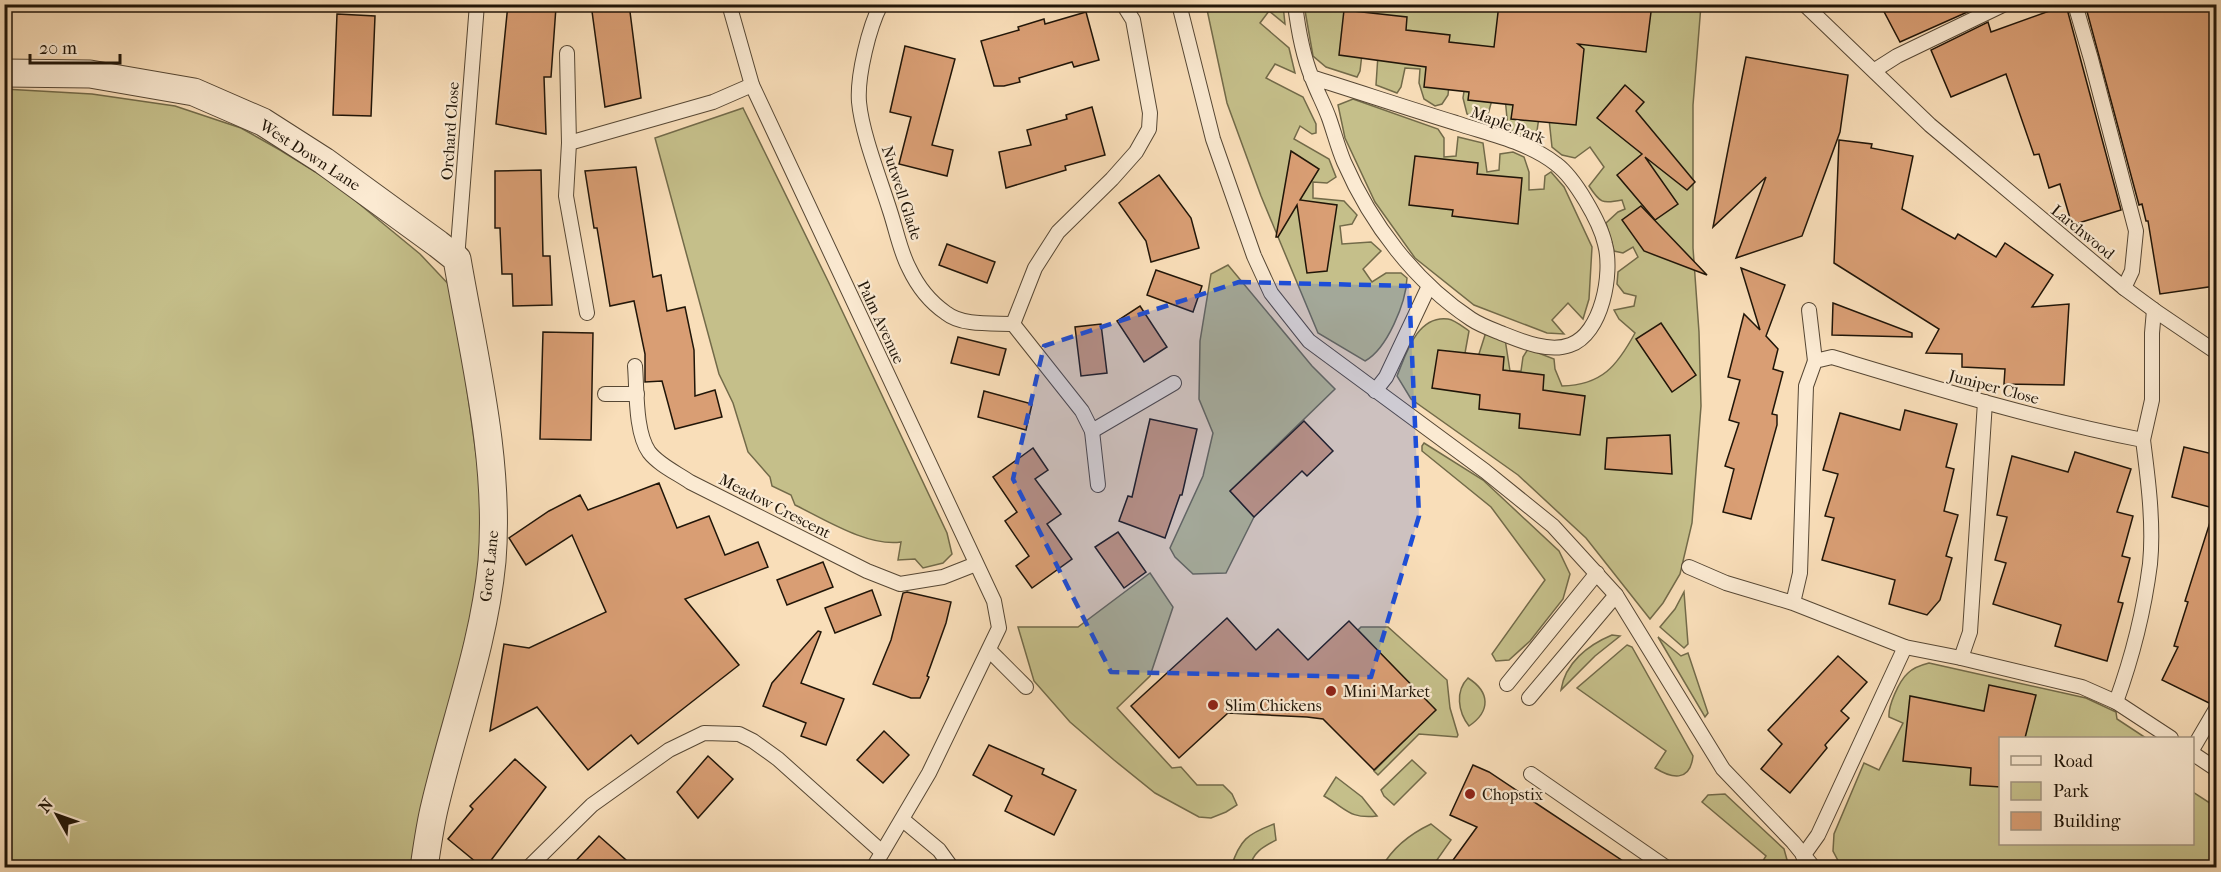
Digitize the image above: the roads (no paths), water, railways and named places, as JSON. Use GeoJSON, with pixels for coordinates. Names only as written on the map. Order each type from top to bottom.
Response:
{"type":"FeatureCollection","features":[{"type":"Feature","properties":{"kind":"street","name":"West Down Lane"},"geometry":{"type":"LineString","coordinates":[[4,72],[90,74],[194,92],[263,122],[343,175],[438,244],[456,260]]}},
{"type":"Feature","properties":{"kind":"street","name":"Gore Lane"},"geometry":{"type":"LineString","coordinates":[[424,867],[435,806],[486,604],[493,542],[494,522],[488,435],[456,260]]}},
{"type":"Feature","properties":{"kind":"lane","name":"Orchard Close"},"geometry":{"type":"LineString","coordinates":[[456,260],[477,4]]}},
{"type":"Feature","properties":{"kind":"lane","name":"Palm Avenue"},"geometry":{"type":"LineString","coordinates":[[729,4],[752,85],[994,601],[999,628],[929,773],[873,867]]}},
{"type":"Feature","properties":{"kind":"lane","name":"Nutwell Glade"},"geometry":{"type":"LineString","coordinates":[[881,4],[862,69],[859,101],[869,144],[908,266],[920,286],[948,315],[964,320],[1012,324]]}},
{"type":"Feature","properties":{"kind":"lane"},"geometry":{"type":"LineString","coordinates":[[1098,485],[1092,431],[1082,411],[1012,324],[1035,268],[1058,232],[1136,152],[1149,129],[1150,113],[1133,20],[1123,4]]}},
{"type":"Feature","properties":{"kind":"lane"},"geometry":{"type":"LineString","coordinates":[[1179,4],[1213,139],[1254,255],[1271,293],[1309,341],[1485,471],[1545,519],[1597,573],[1616,595],[1723,769],[1793,842],[1810,864]]}},
{"type":"Feature","properties":{"kind":"lane","name":"Maple Park"},"geometry":{"type":"LineString","coordinates":[[1295,4],[1303,49],[1311,77],[1344,162],[1373,218],[1429,286],[1473,321],[1519,340],[1551,347],[1570,345],[1587,334],[1601,308],[1607,278],[1606,245],[1590,210],[1571,178],[1557,164],[1503,138],[1311,77]]}},
{"type":"Feature","properties":{"kind":"lane","name":"Larchwood"},"geometry":{"type":"LineString","coordinates":[[1804,4],[1930,125],[2124,288],[2132,271],[2136,231],[2098,81],[2075,4]]}},
{"type":"Feature","properties":{"kind":"lane"},"geometry":{"type":"LineString","coordinates":[[1875,70],[1897,56],[2005,4]]}},
{"type":"Feature","properties":{"kind":"lane"},"geometry":{"type":"LineString","coordinates":[[567,53],[569,143],[566,195],[587,313]]}},
{"type":"Feature","properties":{"kind":"lane"},"geometry":{"type":"LineString","coordinates":[[569,143],[713,102],[752,85]]}},
{"type":"Feature","properties":{"kind":"lane"},"geometry":{"type":"LineString","coordinates":[[1375,391],[1386,377],[1429,286]]}},
{"type":"Feature","properties":{"kind":"lane"},"geometry":{"type":"LineString","coordinates":[[2124,288],[2217,352]]}},
{"type":"Feature","properties":{"kind":"lane"},"geometry":{"type":"LineString","coordinates":[[1793,603],[1800,573],[1806,386],[1815,361],[1809,310]]}},
{"type":"Feature","properties":{"kind":"lane"},"geometry":{"type":"LineString","coordinates":[[2116,702],[2131,662],[2150,562],[2149,487],[2143,440],[2152,400],[2154,310]]}},
{"type":"Feature","properties":{"kind":"lane","name":"Juniper Close"},"geometry":{"type":"LineString","coordinates":[[1815,361],[1832,357],[1985,402],[2110,434],[2143,440]]}},
{"type":"Feature","properties":{"kind":"lane","name":"Meadow Crescent"},"geometry":{"type":"LineString","coordinates":[[635,366],[641,436],[650,453],[690,482],[846,561],[900,584],[943,577],[976,564]]}},
{"type":"Feature","properties":{"kind":"lane"},"geometry":{"type":"LineString","coordinates":[[1092,431],[1174,383]]}},
{"type":"Feature","properties":{"kind":"lane"},"geometry":{"type":"LineString","coordinates":[[605,394],[637,394]]}},
{"type":"Feature","properties":{"kind":"lane"},"geometry":{"type":"LineString","coordinates":[[1961,658],[1970,632],[1985,402]]}},
{"type":"Feature","properties":{"kind":"lane"},"geometry":{"type":"LineString","coordinates":[[1689,567],[1726,583],[1793,603],[1905,647],[2082,687],[2116,702],[2169,737]]}},
{"type":"Feature","properties":{"kind":"lane"},"geometry":{"type":"LineString","coordinates":[[1507,684],[1597,573]]}},
{"type":"Feature","properties":{"kind":"lane"},"geometry":{"type":"LineString","coordinates":[[1529,698],[1616,595]]}},
{"type":"Feature","properties":{"kind":"lane"},"geometry":{"type":"LineString","coordinates":[[1810,864],[1818,835],[1905,647]]}},
{"type":"Feature","properties":{"kind":"lane"},"geometry":{"type":"LineString","coordinates":[[989,650],[1026,687]]}},
{"type":"Feature","properties":{"kind":"lane"},"geometry":{"type":"LineString","coordinates":[[2194,750],[2217,709]]}},
{"type":"Feature","properties":{"kind":"lane"},"geometry":{"type":"LineString","coordinates":[[528,867],[592,805],[669,750],[704,733],[739,735],[753,741],[778,759],[882,852]]}},
{"type":"Feature","properties":{"kind":"lane"},"geometry":{"type":"LineString","coordinates":[[2194,753],[2217,769]]}},
{"type":"Feature","properties":{"kind":"lane"},"geometry":{"type":"LineString","coordinates":[[1531,774],[1667,867]]}},
{"type":"Feature","properties":{"kind":"lane"},"geometry":{"type":"LineString","coordinates":[[903,820],[939,850],[952,867]]}},
{"type":"Feature","properties":{"kind":"place","name":"Mini Market"},"geometry":{"type":"Point","coordinates":[1331,691]}},
{"type":"Feature","properties":{"kind":"place","name":"Slim Chickens"},"geometry":{"type":"Point","coordinates":[1213,705]}},
{"type":"Feature","properties":{"kind":"place","name":"Chopstix"},"geometry":{"type":"Point","coordinates":[1470,794]}}]}
